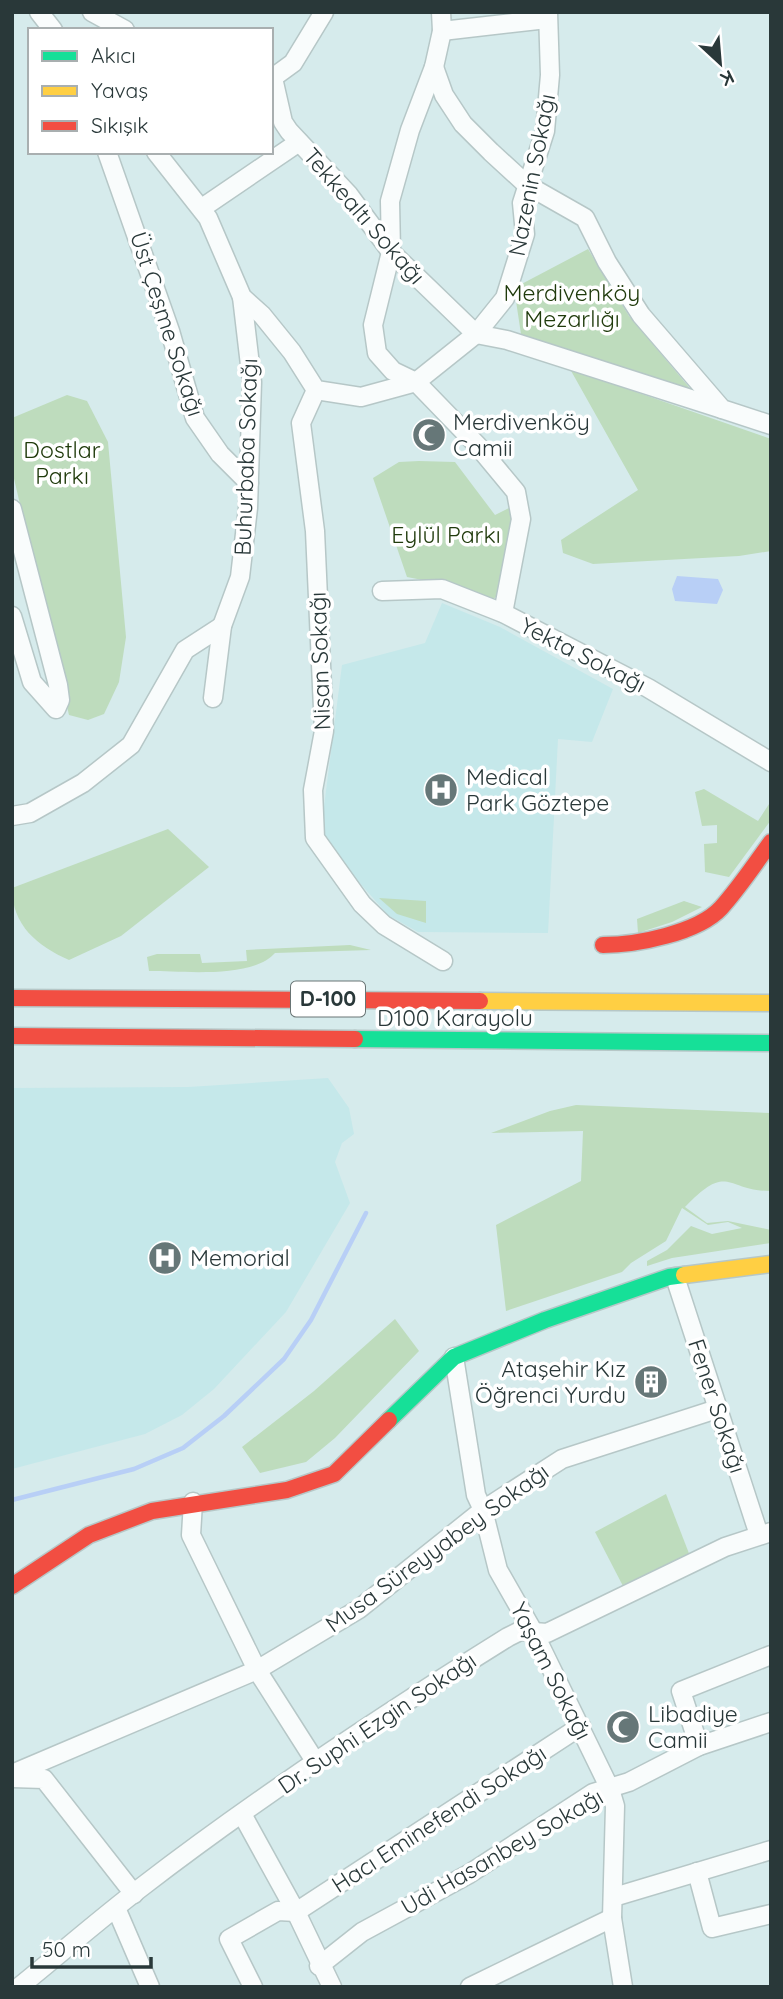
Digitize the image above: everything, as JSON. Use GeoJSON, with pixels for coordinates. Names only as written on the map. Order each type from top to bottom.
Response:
{"type":"FeatureCollection","features":[{"type":"Feature","properties":{"kind":"main road"},"geometry":{"type":"LineString","coordinates":[[603,945],[627,945],[669,936],[719,910],[771,842]]}},
{"type":"Feature","properties":{"kind":"main road"},"geometry":{"type":"LineString","coordinates":[[644,1001],[746,986]]}},
{"type":"Feature","properties":{"kind":"main road","name":"D100 Karayolu"},"geometry":{"type":"LineString","coordinates":[[12,998],[771,1003]]}},
{"type":"Feature","properties":{"kind":"main road","name":"D100 Karayolu"},"geometry":{"type":"LineString","coordinates":[[12,1036],[771,1045]]}},
{"type":"Feature","properties":{"kind":"main road"},"geometry":{"type":"LineString","coordinates":[[12,1053],[127,1038]]}},
{"type":"Feature","properties":{"kind":"main road"},"geometry":{"type":"LineString","coordinates":[[12,1586],[89,1535],[152,1511],[192,1502],[287,1490],[334,1474],[454,1357],[545,1320],[675,1277],[771,1264]]}},
{"type":"Feature","properties":{"kind":"street"},"geometry":{"type":"LineString","coordinates":[[40,12],[52,28]]}},
{"type":"Feature","properties":{"kind":"street"},"geometry":{"type":"LineString","coordinates":[[92,12],[121,28]]}},
{"type":"Feature","properties":{"kind":"street"},"geometry":{"type":"LineString","coordinates":[[273,77],[293,64],[324,12]]}},
{"type":"Feature","properties":{"kind":"street"},"geometry":{"type":"LineString","coordinates":[[441,12],[442,31],[434,67],[397,171],[390,201],[391,252],[373,325],[377,353],[393,371],[416,382],[477,444],[516,492],[522,520],[503,613]]}},
{"type":"Feature","properties":{"kind":"street"},"geometry":{"type":"LineString","coordinates":[[442,31],[547,16]]}},
{"type":"Feature","properties":{"kind":"street","name":"Nazenin Sokağı"},"geometry":{"type":"LineString","coordinates":[[416,382],[475,334],[505,298],[525,234],[523,203],[527,185],[545,131],[550,75],[547,16]]}},
{"type":"Feature","properties":{"kind":"street"},"geometry":{"type":"LineString","coordinates":[[434,67],[444,95],[463,124],[527,185],[585,218],[607,262],[640,315],[722,410]]}},
{"type":"Feature","properties":{"kind":"street","name":"Tekkealtı Sokağı"},"geometry":{"type":"LineString","coordinates":[[273,82],[283,122],[299,142],[349,195],[391,252],[475,334]]}},
{"type":"Feature","properties":{"kind":"street"},"geometry":{"type":"LineString","coordinates":[[202,208],[299,142]]}},
{"type":"Feature","properties":{"kind":"street","name":"Üst Çeşme Sokağı"},"geometry":{"type":"LineString","coordinates":[[108,154],[170,331],[195,418],[220,454],[249,483]]}},
{"type":"Feature","properties":{"kind":"street"},"geometry":{"type":"LineString","coordinates":[[158,154],[202,208],[242,297],[262,315],[292,352],[316,390],[361,397],[416,382]]}},
{"type":"Feature","properties":{"kind":"street","name":"Buhurbaba Sokağı"},"geometry":{"type":"LineString","coordinates":[[213,698],[222,626],[240,577],[249,483],[252,382],[242,297]]}},
{"type":"Feature","properties":{"kind":"street"},"geometry":{"type":"LineString","coordinates":[[475,334],[507,340],[771,425]]}},
{"type":"Feature","properties":{"kind":"street","name":"Nisan Sokağı"},"geometry":{"type":"LineString","coordinates":[[316,390],[301,423],[315,531],[324,718],[313,790],[315,838],[362,904],[384,925],[443,961]]}},
{"type":"Feature","properties":{"kind":"street"},"geometry":{"type":"LineString","coordinates":[[12,616],[32,682],[56,709],[60,700],[58,685],[13,519]]}},
{"type":"Feature","properties":{"kind":"street","name":"Yekta Sokağı"},"geometry":{"type":"LineString","coordinates":[[382,591],[442,589],[503,613],[648,688],[771,762]]}},
{"type":"Feature","properties":{"kind":"street"},"geometry":{"type":"LineString","coordinates":[[12,816],[30,813],[83,783],[131,745],[185,650],[222,626]]}},
{"type":"Feature","properties":{"kind":"street","name":"Fener Sokağı"},"geometry":{"type":"LineString","coordinates":[[675,1277],[717,1409],[765,1533]]}},
{"type":"Feature","properties":{"kind":"street","name":"Yaşam Sokağı"},"geometry":{"type":"LineString","coordinates":[[454,1357],[476,1495],[483,1510],[498,1570],[582,1726],[615,1806],[612,1918],[624,1987]]}},
{"type":"Feature","properties":{"kind":"street","name":"Musa Süreyyabey Sokağı"},"geometry":{"type":"LineString","coordinates":[[12,1776],[257,1670],[359,1609],[483,1510],[562,1459],[717,1409]]}},
{"type":"Feature","properties":{"kind":"street"},"geometry":{"type":"LineString","coordinates":[[192,1502],[191,1535],[257,1670],[315,1762]]}},
{"type":"Feature","properties":{"kind":"street","name":"Dr. Suphi Ezgin Sokağı"},"geometry":{"type":"LineString","coordinates":[[17,1987],[134,1894],[242,1814],[315,1762],[508,1637],[520,1631],[547,1633],[725,1547],[765,1533]]}},
{"type":"Feature","properties":{"kind":"street"},"geometry":{"type":"LineString","coordinates":[[699,1746],[681,1691],[771,1655]]}},
{"type":"Feature","properties":{"kind":"street","name":"Udi Hasanbey Sokağı"},"geometry":{"type":"LineString","coordinates":[[319,1966],[362,1932],[469,1874],[593,1793],[610,1789],[699,1746],[771,1722]]}},
{"type":"Feature","properties":{"kind":"street","name":"Hacı Eminefendi Sokağı"},"geometry":{"type":"LineString","coordinates":[[296,1912],[582,1726]]}},
{"type":"Feature","properties":{"kind":"street"},"geometry":{"type":"LineString","coordinates":[[12,1776],[44,1779],[134,1894]]}},
{"type":"Feature","properties":{"kind":"street"},"geometry":{"type":"LineString","coordinates":[[242,1814],[296,1912],[331,1987]]}},
{"type":"Feature","properties":{"kind":"street"},"geometry":{"type":"LineString","coordinates":[[614,1897],[771,1850]]}},
{"type":"Feature","properties":{"kind":"street"},"geometry":{"type":"LineString","coordinates":[[697,1872],[712,1928],[771,1914]]}},
{"type":"Feature","properties":{"kind":"street"},"geometry":{"type":"LineString","coordinates":[[116,1908],[150,1987]]}},
{"type":"Feature","properties":{"kind":"street"},"geometry":{"type":"LineString","coordinates":[[253,1987],[229,1939],[278,1911],[296,1912]]}},
{"type":"Feature","properties":{"kind":"street"},"geometry":{"type":"LineString","coordinates":[[470,1987],[612,1918]]}},
{"type":"Feature","properties":{"kind":"street"},"geometry":{"type":"LineString","coordinates":[[12,1976],[17,1987]]}},
{"type":"Feature","properties":{"kind":"shaded area","name":"Medical Park Göztepe"},"geometry":{"type":"Polygon","coordinates":[[[442,603],[500,627],[613,689],[592,742],[558,739],[548,933],[418,932],[388,915],[320,838],[342,665],[425,643],[442,603]]]}},
{"type":"Feature","properties":{"kind":"shaded area","name":"Memorial"},"geometry":{"type":"Polygon","coordinates":[[[328,1078],[349,1108],[354,1134],[342,1143],[335,1162],[350,1203],[286,1312],[214,1389],[182,1415],[145,1434],[12,1469],[12,1088],[188,1087],[328,1078]]]}},
{"type":"Feature","properties":{"kind":"green space","name":"Merdivenköy Mezarlığı"},"geometry":{"type":"Polygon","coordinates":[[[588,249],[629,316],[694,393],[521,334],[514,288],[588,249]]]}},
{"type":"Feature","properties":{"kind":"green space","name":"Merdivenköy Mezarlığı"},"geometry":{"type":"Polygon","coordinates":[[[570,369],[771,439],[771,551],[739,556],[593,564],[563,553],[561,540],[638,490],[570,369]]]}},
{"type":"Feature","properties":{"kind":"green space","name":"Dostlar Parkı"},"geometry":{"type":"Polygon","coordinates":[[[67,395],[87,401],[108,442],[126,637],[119,682],[104,714],[88,720],[69,715],[12,470],[12,418],[67,395]]]}},
{"type":"Feature","properties":{"kind":"green space","name":"Eylül Parkı"},"geometry":{"type":"Polygon","coordinates":[[[399,462],[455,462],[495,515],[509,508],[516,529],[500,592],[491,602],[443,584],[407,577],[373,478],[399,462]]]}},
{"type":"Feature","properties":{"kind":"green space"},"geometry":{"type":"Polygon","coordinates":[[[704,789],[758,821],[771,801],[771,820],[729,877],[705,872],[704,844],[717,843],[717,825],[702,826],[695,792],[704,789]]]}},
{"type":"Feature","properties":{"kind":"green space"},"geometry":{"type":"Polygon","coordinates":[[[168,829],[209,867],[121,936],[69,960],[28,933],[16,913],[12,888],[168,829]]]}},
{"type":"Feature","properties":{"kind":"green space"},"geometry":{"type":"Polygon","coordinates":[[[379,898],[426,901],[426,923],[397,914],[379,898]]]}},
{"type":"Feature","properties":{"kind":"green space"},"geometry":{"type":"Polygon","coordinates":[[[684,901],[702,907],[672,922],[638,933],[637,919],[684,901]]]}},
{"type":"Feature","properties":{"kind":"green space"},"geometry":{"type":"Polygon","coordinates":[[[350,945],[371,950],[275,953],[250,967],[216,972],[149,971],[147,957],[157,954],[200,954],[202,963],[247,961],[246,950],[350,945]]]}},
{"type":"Feature","properties":{"kind":"green space"},"geometry":{"type":"Polygon","coordinates":[[[576,1105],[771,1113],[771,1191],[719,1182],[699,1193],[685,1207],[707,1223],[728,1221],[771,1230],[771,1243],[672,1258],[647,1266],[647,1261],[667,1250],[691,1226],[712,1234],[742,1228],[728,1222],[708,1225],[682,1208],[666,1241],[631,1263],[622,1272],[506,1311],[496,1225],[581,1181],[583,1131],[491,1133],[550,1111],[576,1105]]]}},
{"type":"Feature","properties":{"kind":"green space"},"geometry":{"type":"Polygon","coordinates":[[[395,1319],[419,1351],[335,1438],[306,1462],[260,1473],[242,1447],[314,1391],[395,1319]]]}},
{"type":"Feature","properties":{"kind":"green space"},"geometry":{"type":"Polygon","coordinates":[[[666,1494],[690,1556],[624,1588],[595,1532],[666,1494]]]}},
{"type":"Feature","properties":{"kind":"water"},"geometry":{"type":"Polygon","coordinates":[[[677,576],[718,579],[723,590],[717,604],[675,601],[672,589],[677,576]]]}},
{"type":"Feature","properties":{"kind":"waterway"},"geometry":{"type":"LineString","coordinates":[[12,1500],[134,1469],[183,1448],[224,1416],[284,1359],[311,1320],[366,1213]]}},
{"type":"Feature","properties":{"kind":"traffic: fast"},"geometry":{"type":"LineString","coordinates":[[355,1039],[771,1043]]}},
{"type":"Feature","properties":{"kind":"traffic: fast"},"geometry":{"type":"LineString","coordinates":[[389,1420],[454,1357],[545,1320],[669,1277],[684,1275]]}},
{"type":"Feature","properties":{"kind":"traffic: slow"},"geometry":{"type":"LineString","coordinates":[[480,1001],[771,1003]]}},
{"type":"Feature","properties":{"kind":"traffic: slow"},"geometry":{"type":"LineString","coordinates":[[684,1275],[771,1264]]}},
{"type":"Feature","properties":{"kind":"traffic: jam"},"geometry":{"type":"LineString","coordinates":[[603,945],[632,943],[666,936],[711,917],[734,892],[771,842]]}},
{"type":"Feature","properties":{"kind":"traffic: jam"},"geometry":{"type":"LineString","coordinates":[[12,998],[480,1001]]}},
{"type":"Feature","properties":{"kind":"traffic: jam"},"geometry":{"type":"LineString","coordinates":[[12,1036],[355,1039]]}},
{"type":"Feature","properties":{"kind":"traffic: jam"},"geometry":{"type":"LineString","coordinates":[[12,1586],[89,1535],[152,1511],[287,1490],[334,1474],[389,1420]]}},
{"type":"Feature","properties":{"kind":"place","name":"Merdivenköy Camii"},"geometry":{"type":"Point","coordinates":[429,435]}},
{"type":"Feature","properties":{"kind":"place","name":"Medical Park Göztepe"},"geometry":{"type":"Point","coordinates":[441,790]}},
{"type":"Feature","properties":{"kind":"place","name":"Memorial"},"geometry":{"type":"Point","coordinates":[165,1258]}},
{"type":"Feature","properties":{"kind":"place","name":"Ataşehir Kız Öğrenci Yurdu"},"geometry":{"type":"Point","coordinates":[651,1382]}},
{"type":"Feature","properties":{"kind":"place","name":"Libadiye Camii"},"geometry":{"type":"Point","coordinates":[623,1727]}}]}
